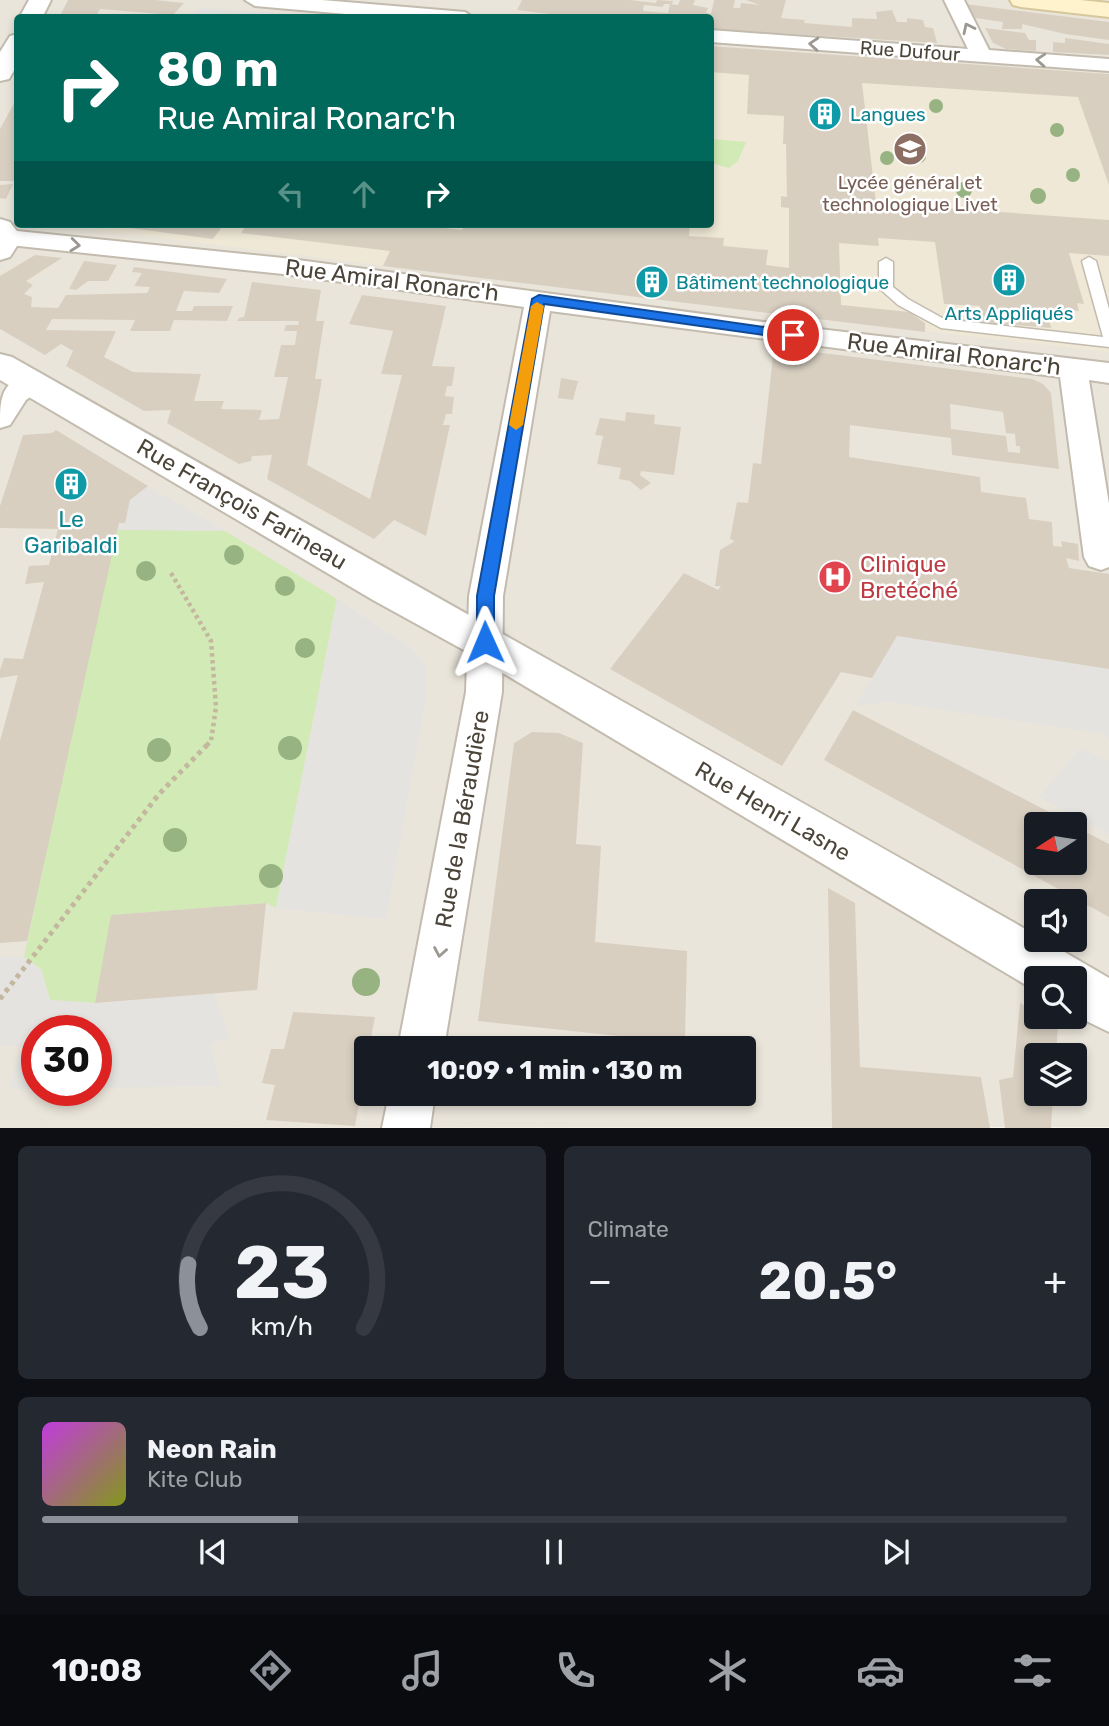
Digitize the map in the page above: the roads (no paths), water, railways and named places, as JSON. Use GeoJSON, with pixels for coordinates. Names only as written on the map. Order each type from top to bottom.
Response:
{"type":"FeatureCollection","features":[{"type":"Feature","properties":{"kind":"main road"},"geometry":{"type":"LineString","coordinates":[[1021,0],[1109,10]]}},
{"type":"Feature","properties":{"kind":"street"},"geometry":{"type":"LineString","coordinates":[[255,0],[419,14]]}},
{"type":"Feature","properties":{"kind":"street"},"geometry":{"type":"LineString","coordinates":[[954,0],[982,56]]}},
{"type":"Feature","properties":{"kind":"street","name":"Rue Dufour"},"geometry":{"type":"LineString","coordinates":[[714,36],[1109,65]]}},
{"type":"Feature","properties":{"kind":"street"},"geometry":{"type":"LineString","coordinates":[[0,74],[14,48]]}},
{"type":"Feature","properties":{"kind":"street","name":"Rue Amiral Ronarc'h"},"geometry":{"type":"LineString","coordinates":[[2,239],[283,266],[793,335],[1109,373]]}},
{"type":"Feature","properties":{"kind":"street","name":"Rue de la Béraudière"},"geometry":{"type":"LineString","coordinates":[[423,1036],[484,692],[486,596],[539,299]]}},
{"type":"Feature","properties":{"kind":"street","name":"Rue François Farineau"},"geometry":{"type":"LineString","coordinates":[[0,365],[375,582],[485,642]]}},
{"type":"Feature","properties":{"kind":"street"},"geometry":{"type":"LineString","coordinates":[[1073,369],[1101,557]]}},
{"type":"Feature","properties":{"kind":"street"},"geometry":{"type":"LineString","coordinates":[[0,418],[16,393],[32,382]]}},
{"type":"Feature","properties":{"kind":"street","name":"Rue Henri Lasne"},"geometry":{"type":"LineString","coordinates":[[485,642],[1041,966]]}},
{"type":"Feature","properties":{"kind":"street"},"geometry":{"type":"LineString","coordinates":[[1087,993],[1109,1006]]}},
{"type":"Feature","properties":{"kind":"street"},"geometry":{"type":"LineString","coordinates":[[406,1128],[410,1106]]}},
{"type":"Feature","properties":{"kind":"lane"},"geometry":{"type":"LineString","coordinates":[[1090,261],[1109,335]]}},
{"type":"Feature","properties":{"kind":"lane"},"geometry":{"type":"LineString","coordinates":[[886,262],[886,288],[903,302],[941,323],[1109,342]]}},
{"type":"Feature","properties":{"kind":"place","name":"Langues"},"geometry":{"type":"Point","coordinates":[825,114]}},
{"type":"Feature","properties":{"kind":"place","name":"Lycée général et technologique Livet"},"geometry":{"type":"Point","coordinates":[910,149]}},
{"type":"Feature","properties":{"kind":"place","name":"Arts Appliqués"},"geometry":{"type":"Point","coordinates":[1009,280]}},
{"type":"Feature","properties":{"kind":"place","name":"Bâtiment technologique"},"geometry":{"type":"Point","coordinates":[652,282]}},
{"type":"Feature","properties":{"kind":"place","name":"Le Garibaldi"},"geometry":{"type":"Point","coordinates":[71,484]}},
{"type":"Feature","properties":{"kind":"place","name":"Clinique Bretéché"},"geometry":{"type":"Point","coordinates":[835,577]}}]}
